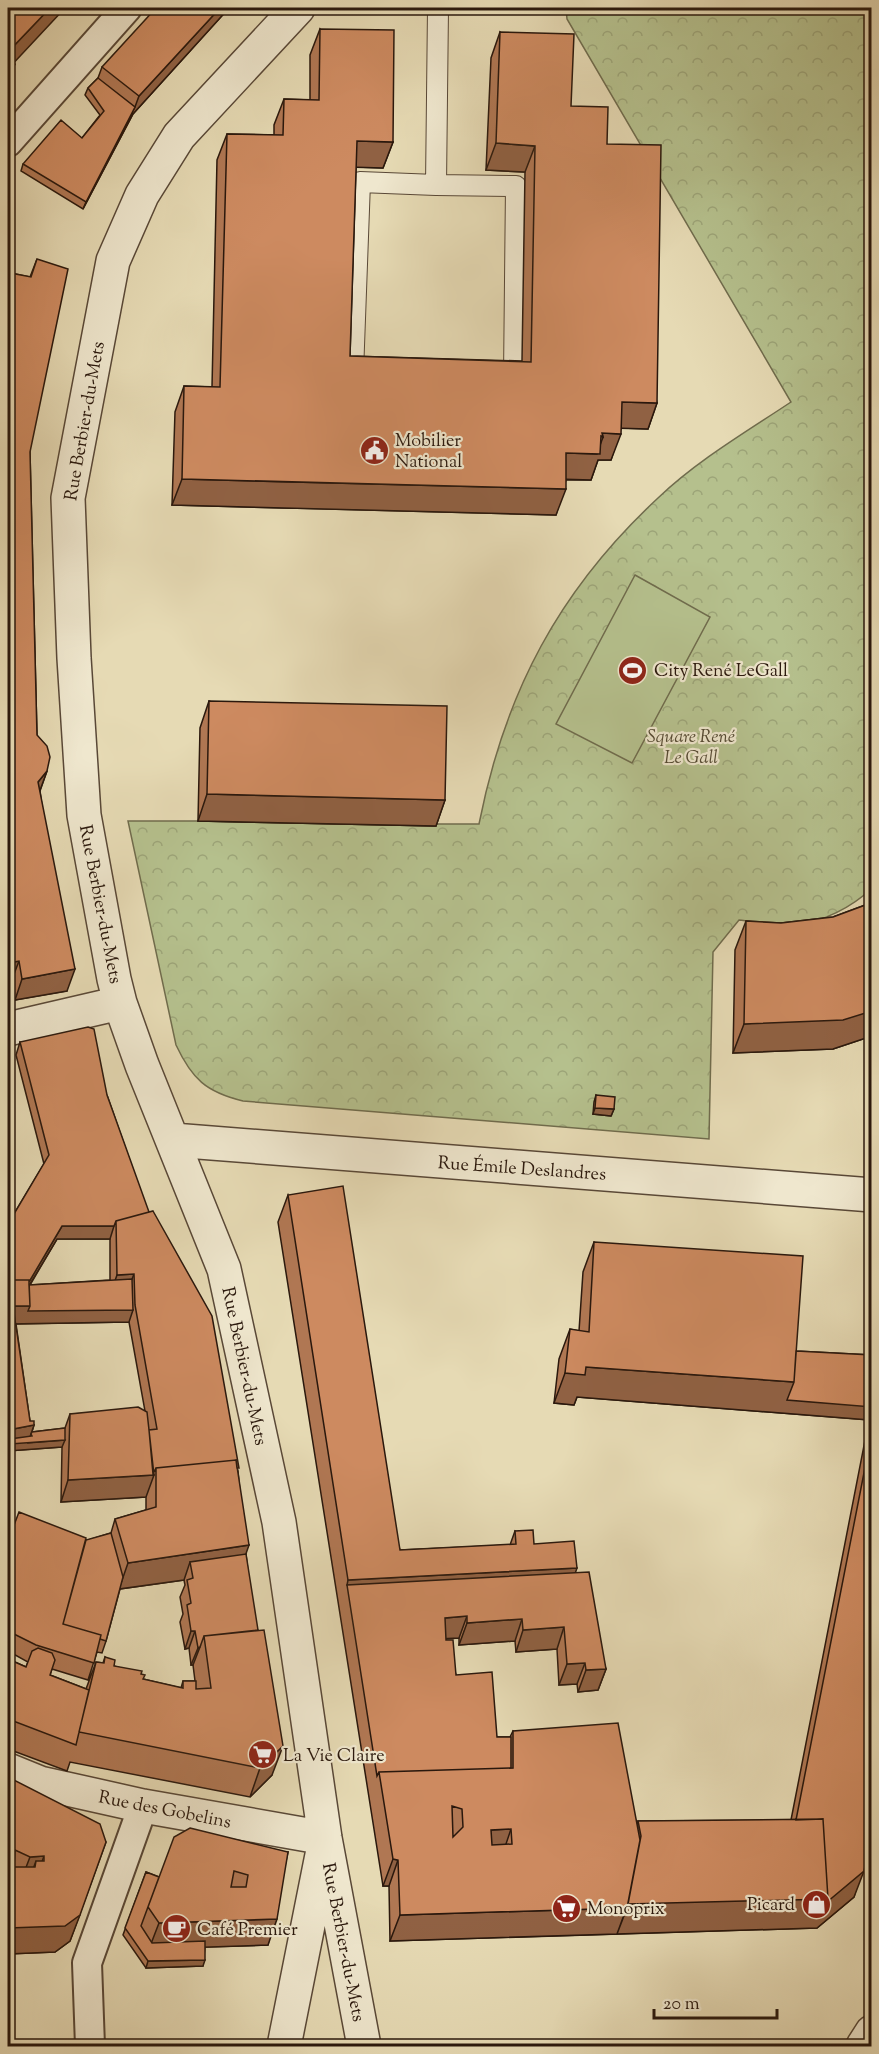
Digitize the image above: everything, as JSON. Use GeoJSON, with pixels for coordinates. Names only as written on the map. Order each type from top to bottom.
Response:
{"type":"FeatureCollection","features":[{"type":"Feature","properties":{"kind":"street"},"geometry":{"type":"LineString","coordinates":[[8,142],[127,8]]}},
{"type":"Feature","properties":{"kind":"street","name":"Rue Berbier-du-Mets"},"geometry":{"type":"LineString","coordinates":[[298,8],[179,136],[142,195],[113,261],[68,498],[74,658],[84,815],[120,1003],[142,1065],[224,1269],[279,1522],[325,1838],[363,2046]]}},
{"type":"Feature","properties":{"kind":"street"},"geometry":{"type":"LineString","coordinates":[[8,1029],[120,1003]]}},
{"type":"Feature","properties":{"kind":"street","name":"Rue Émile Deslandres"},"geometry":{"type":"LineString","coordinates":[[173,1140],[872,1195]]}},
{"type":"Feature","properties":{"kind":"street","name":"Rue des Gobelins"},"geometry":{"type":"LineString","coordinates":[[8,1770],[40,1783],[143,1806],[325,1838]]}},
{"type":"Feature","properties":{"kind":"street"},"geometry":{"type":"LineString","coordinates":[[90,2046],[87,1963],[143,1806]]}},
{"type":"Feature","properties":{"kind":"street","name":"Rue Berbier-du-Mets"},"geometry":{"type":"LineString","coordinates":[[284,2046],[325,1838]]}},
{"type":"Feature","properties":{"kind":"street"},"geometry":{"type":"LineString","coordinates":[[863,2046],[872,2032]]}},
{"type":"Feature","properties":{"kind":"lane"},"geometry":{"type":"LineString","coordinates":[[435,184],[438,8]]}},
{"type":"Feature","properties":{"kind":"lane"},"geometry":{"type":"LineString","coordinates":[[376,373],[353,373],[360,182],[516,186],[514,376],[479,375]]}},
{"type":"Feature","properties":{"kind":"green space","name":"Square René Le Gall"},"geometry":{"type":"Polygon","coordinates":[[[566,8],[871,8],[871,889],[855,902],[816,921],[781,925],[739,920],[713,952],[709,1139],[243,1101],[219,1093],[194,1075],[176,1045],[128,821],[435,826],[436,824],[479,824],[504,730],[521,687],[541,646],[592,569],[623,533],[673,484],[723,447],[791,402],[567,19],[566,8]]]}},
{"type":"Feature","properties":{"kind":"green space","name":"City René LeGall"},"geometry":{"type":"Polygon","coordinates":[[[635,575],[710,617],[632,763],[556,724],[635,575]]]}},
{"type":"Feature","properties":{"kind":"building"},"geometry":{"type":"Polygon","coordinates":[[[8,8],[50,8],[9,51],[15,64],[8,71],[8,8]]]}},
{"type":"Feature","properties":{"kind":"building"},"geometry":{"type":"Polygon","coordinates":[[[156,8],[220,8],[139,96],[102,67],[156,8]]]}},
{"type":"Feature","properties":{"kind":"building","name":"Mobilier National"},"geometry":{"type":"Polygon","coordinates":[[[320,29],[394,30],[393,142],[357,141],[350,356],[531,362],[535,146],[496,143],[500,32],[574,34],[571,106],[608,107],[607,144],[661,145],[657,403],[622,402],[621,434],[602,433],[600,454],[566,453],[566,489],[182,479],[184,386],[220,387],[227,134],[283,135],[284,99],[319,100],[320,29]]]}},
{"type":"Feature","properties":{"kind":"building"},"geometry":{"type":"Polygon","coordinates":[[[98,78],[135,107],[86,202],[23,164],[61,120],[82,138],[104,111],[88,88],[98,78]]]}},
{"type":"Feature","properties":{"kind":"building"},"geometry":{"type":"Polygon","coordinates":[[[37,259],[68,269],[30,452],[37,735],[47,746],[50,757],[47,771],[38,782],[75,969],[22,979],[19,961],[8,963],[8,286],[10,273],[31,277],[37,259]]]}},
{"type":"Feature","properties":{"kind":"building"},"geometry":{"type":"Polygon","coordinates":[[[209,701],[447,706],[445,800],[207,794],[209,701]]]}},
{"type":"Feature","properties":{"kind":"building"},"geometry":{"type":"Polygon","coordinates":[[[872,901],[872,1011],[843,1020],[744,1024],[746,921],[781,923],[833,917],[872,901]]]}},
{"type":"Feature","properties":{"kind":"building"},"geometry":{"type":"Polygon","coordinates":[[[88,1027],[94,1029],[107,1095],[149,1212],[116,1221],[114,1226],[62,1226],[29,1282],[29,1280],[8,1280],[8,1224],[49,1155],[20,1042],[88,1027]]]}},
{"type":"Feature","properties":{"kind":"building"},"geometry":{"type":"Polygon","coordinates":[[[596,1095],[615,1097],[614,1109],[595,1108],[596,1095]]]}},
{"type":"Feature","properties":{"kind":"building"},"geometry":{"type":"Polygon","coordinates":[[[343,1186],[400,1550],[516,1544],[515,1531],[533,1530],[534,1544],[574,1541],[577,1568],[348,1580],[288,1195],[343,1186]]]}},
{"type":"Feature","properties":{"kind":"building"},"geometry":{"type":"Polygon","coordinates":[[[153,1211],[212,1316],[239,1468],[237,1468],[236,1460],[156,1468],[153,1474],[149,1430],[157,1429],[135,1305],[134,1274],[117,1275],[116,1221],[153,1211]]]}},
{"type":"Feature","properties":{"kind":"building"},"geometry":{"type":"Polygon","coordinates":[[[594,1242],[803,1256],[794,1382],[586,1367],[585,1375],[565,1373],[570,1329],[589,1332],[594,1242]]]}},
{"type":"Feature","properties":{"kind":"building"},"geometry":{"type":"Polygon","coordinates":[[[132,1279],[133,1310],[28,1311],[30,1306],[29,1285],[132,1279]]]}},
{"type":"Feature","properties":{"kind":"building"},"geometry":{"type":"Polygon","coordinates":[[[8,1280],[29,1280],[30,1306],[13,1306],[30,1421],[34,1421],[34,1425],[8,1430],[8,1280]]]}},
{"type":"Feature","properties":{"kind":"building"},"geometry":{"type":"Polygon","coordinates":[[[796,1351],[872,1355],[872,1407],[787,1400],[794,1382],[796,1351]]]}},
{"type":"Feature","properties":{"kind":"building"},"geometry":{"type":"Polygon","coordinates":[[[138,1407],[147,1412],[154,1475],[68,1480],[70,1414],[138,1407]]]}},
{"type":"Feature","properties":{"kind":"building"},"geometry":{"type":"Polygon","coordinates":[[[65,1428],[65,1440],[10,1444],[10,1439],[32,1436],[32,1432],[65,1428]]]}},
{"type":"Feature","properties":{"kind":"building"},"geometry":{"type":"Polygon","coordinates":[[[872,1432],[872,1832],[864,1871],[827,1902],[823,1819],[796,1820],[872,1432]]]}},
{"type":"Feature","properties":{"kind":"building"},"geometry":{"type":"Polygon","coordinates":[[[236,1460],[249,1545],[128,1563],[115,1519],[156,1507],[156,1468],[236,1460]]]}},
{"type":"Feature","properties":{"kind":"building"},"geometry":{"type":"Polygon","coordinates":[[[19,1512],[86,1538],[63,1624],[101,1635],[94,1663],[36,1645],[8,1632],[8,1541],[19,1512]]]}},
{"type":"Feature","properties":{"kind":"building"},"geometry":{"type":"Polygon","coordinates":[[[111,1533],[123,1577],[106,1641],[100,1639],[101,1635],[63,1624],[86,1540],[111,1533]]]}},
{"type":"Feature","properties":{"kind":"building"},"geometry":{"type":"Polygon","coordinates":[[[246,1554],[258,1630],[204,1636],[198,1648],[195,1631],[191,1631],[187,1605],[191,1603],[187,1580],[193,1578],[190,1562],[246,1554]]]}},
{"type":"Feature","properties":{"kind":"building"},"geometry":{"type":"Polygon","coordinates":[[[589,1572],[606,1669],[586,1670],[585,1663],[567,1664],[564,1627],[523,1630],[522,1619],[467,1623],[467,1616],[445,1618],[446,1640],[453,1640],[456,1675],[492,1672],[497,1737],[511,1737],[511,1768],[379,1772],[377,1776],[347,1585],[589,1572]]]}},
{"type":"Feature","properties":{"kind":"building"},"geometry":{"type":"Polygon","coordinates":[[[264,1630],[283,1746],[260,1768],[79,1732],[96,1662],[104,1663],[105,1657],[115,1660],[114,1666],[142,1671],[141,1674],[145,1675],[143,1679],[183,1688],[183,1681],[196,1681],[196,1689],[211,1688],[204,1636],[264,1630]]]}},
{"type":"Feature","properties":{"kind":"building"},"geometry":{"type":"Polygon","coordinates":[[[38,1648],[52,1653],[55,1660],[50,1675],[89,1690],[76,1745],[8,1719],[8,1659],[26,1667],[32,1651],[38,1648]]]}},
{"type":"Feature","properties":{"kind":"building"},"geometry":{"type":"Polygon","coordinates":[[[618,1723],[640,1840],[627,1908],[400,1915],[398,1860],[393,1859],[379,1772],[513,1768],[513,1731],[618,1723]],[[452,1806],[453,1837],[463,1827],[462,1809],[452,1806]],[[511,1829],[491,1830],[492,1845],[512,1844],[511,1829]]]}},
{"type":"Feature","properties":{"kind":"building"},"geometry":{"type":"Polygon","coordinates":[[[8,1777],[100,1824],[106,1842],[80,1915],[65,1926],[8,1928],[8,1777]],[[15,1850],[14,1867],[35,1867],[36,1861],[44,1861],[44,1856],[30,1857],[15,1850]]]}},
{"type":"Feature","properties":{"kind":"building"},"geometry":{"type":"Polygon","coordinates":[[[823,1819],[828,1899],[628,1904],[641,1836],[638,1821],[823,1819]]]}},
{"type":"Feature","properties":{"kind":"building"},"geometry":{"type":"Polygon","coordinates":[[[190,1828],[288,1852],[277,1919],[159,1923],[148,1907],[174,1837],[190,1828]],[[234,1871],[231,1887],[246,1887],[248,1875],[234,1871]]]}},
{"type":"Feature","properties":{"kind":"building"},"geometry":{"type":"Polygon","coordinates":[[[146,1872],[159,1877],[141,1926],[152,1943],[205,1941],[205,1960],[148,1961],[125,1928],[146,1872]]]}},
{"type":"Feature","properties":{"kind":"place","name":"Mobilier National"},"geometry":{"type":"Point","coordinates":[374,450]}},
{"type":"Feature","properties":{"kind":"place","name":"City René LeGall"},"geometry":{"type":"Point","coordinates":[633,670]}},
{"type":"Feature","properties":{"kind":"place","name":"La Vie Claire"},"geometry":{"type":"Point","coordinates":[262,1755]}},
{"type":"Feature","properties":{"kind":"place","name":"Picard"},"geometry":{"type":"Point","coordinates":[816,1904]}},
{"type":"Feature","properties":{"kind":"place","name":"Monoprix"},"geometry":{"type":"Point","coordinates":[566,1908]}},
{"type":"Feature","properties":{"kind":"place","name":"Café Premier"},"geometry":{"type":"Point","coordinates":[176,1929]}}]}
